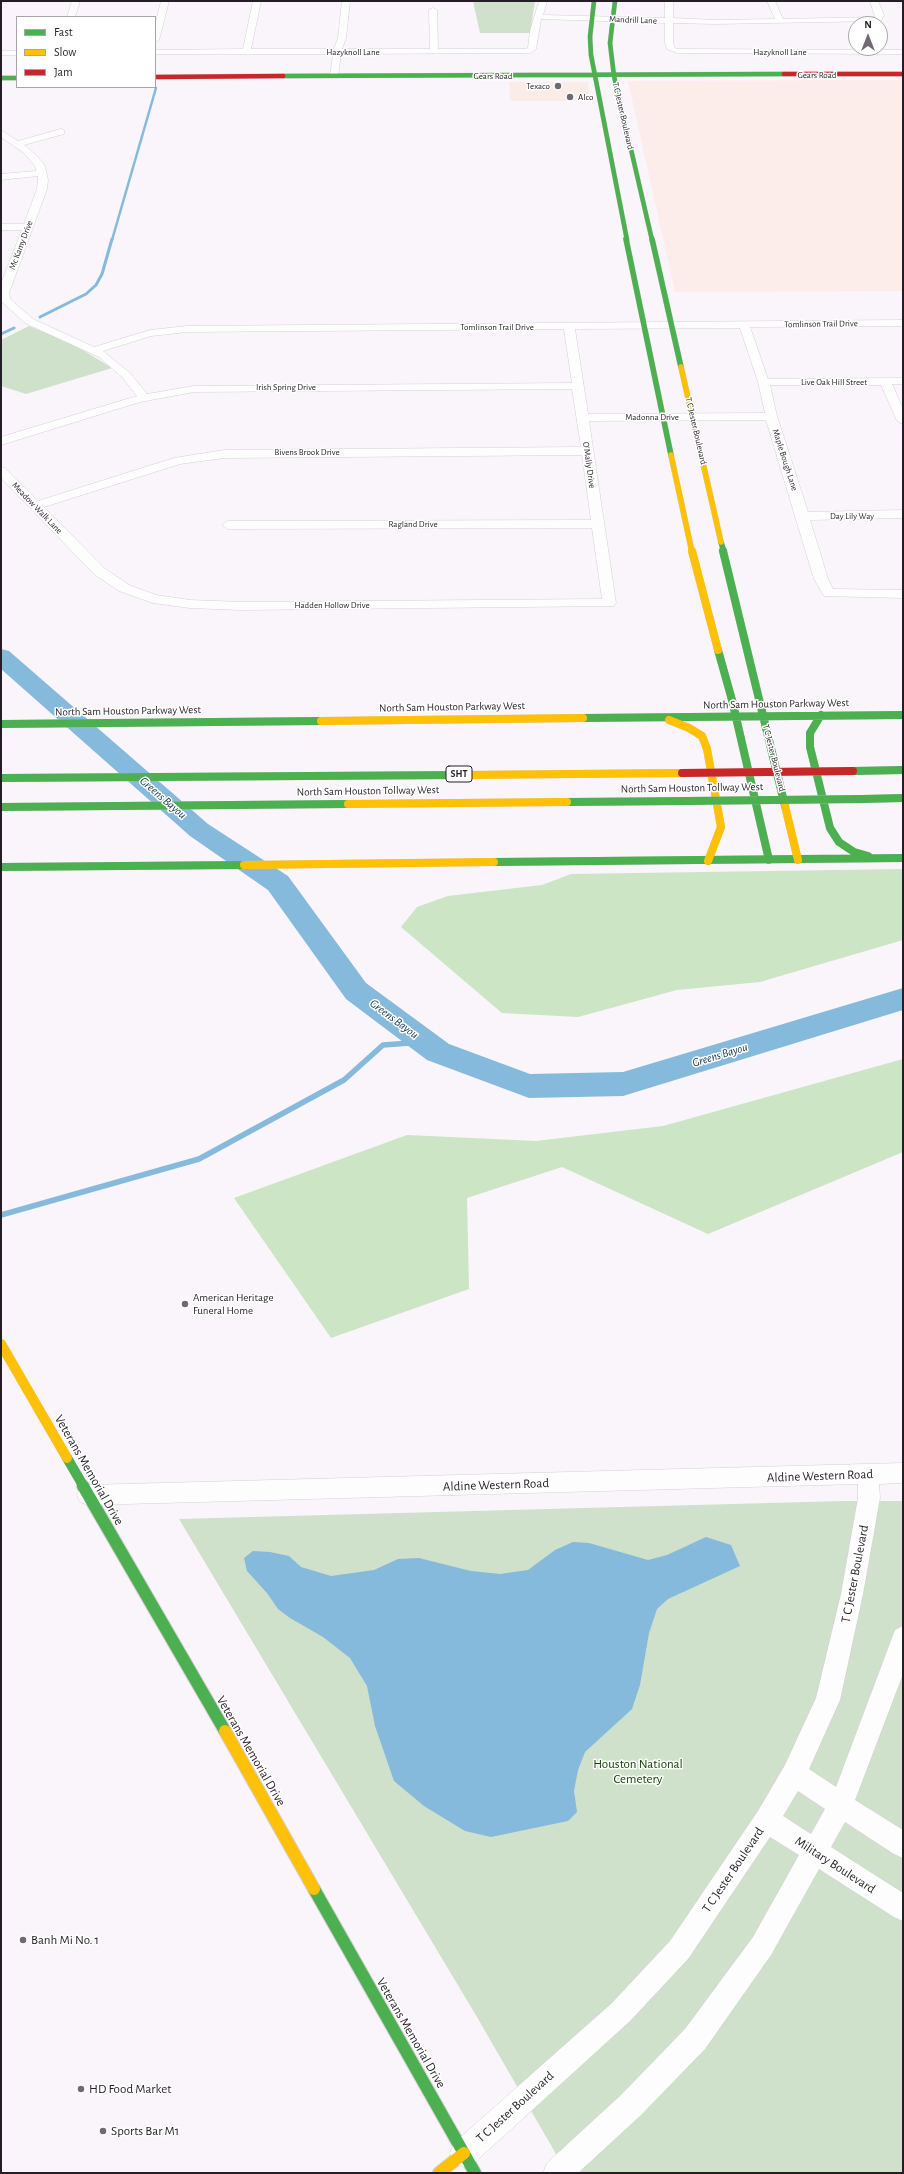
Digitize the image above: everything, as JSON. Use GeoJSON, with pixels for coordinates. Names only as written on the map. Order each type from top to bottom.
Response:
{"type":"FeatureCollection","features":[{"type":"Feature","properties":{"kind":"main road","name":"T C Jester Boulevard"},"geometry":{"type":"LineString","coordinates":[[594,1],[591,55],[595,76],[645,207],[692,417],[712,520],[764,716],[798,860]]}},
{"type":"Feature","properties":{"kind":"main road","name":"T C Jester Boulevard"},"geometry":{"type":"LineString","coordinates":[[615,1],[610,43],[614,76],[619,207],[643,326],[689,520],[699,584],[720,651],[769,860]]}},
{"type":"Feature","properties":{"kind":"main road","name":"Gears Road"},"geometry":{"type":"LineString","coordinates":[[156,77],[903,74]]}},
{"type":"Feature","properties":{"kind":"main road"},"geometry":{"type":"LineString","coordinates":[[1,78],[16,78]]}},
{"type":"Feature","properties":{"kind":"main road"},"geometry":{"type":"LineString","coordinates":[[619,207],[645,207]]}},
{"type":"Feature","properties":{"kind":"main road"},"geometry":{"type":"LineString","coordinates":[[821,715],[810,733],[810,747],[830,828],[839,842],[854,852],[877,859]]}},
{"type":"Feature","properties":{"kind":"main road","name":"North Sam Houston Parkway West"},"geometry":{"type":"LineString","coordinates":[[1,724],[903,715]]}},
{"type":"Feature","properties":{"kind":"main road"},"geometry":{"type":"LineString","coordinates":[[662,717],[689,728],[702,736],[707,749],[721,827],[708,861]]}},
{"type":"Feature","properties":{"kind":"main road","name":"North Sam Houston Tollway West"},"geometry":{"type":"LineString","coordinates":[[3,778],[903,770]]}},
{"type":"Feature","properties":{"kind":"main road","name":"North Sam Houston Tollway West"},"geometry":{"type":"LineString","coordinates":[[1,807],[903,798]]}},
{"type":"Feature","properties":{"kind":"main road"},"geometry":{"type":"LineString","coordinates":[[1,867],[903,858]]}},
{"type":"Feature","properties":{"kind":"main road","name":"Veterans Memorial Drive"},"geometry":{"type":"LineString","coordinates":[[1,1344],[206,1698],[469,2163]]}},
{"type":"Feature","properties":{"kind":"main road","name":"T C Jester Boulevard"},"geometry":{"type":"LineString","coordinates":[[439,2173],[469,2163]]}},
{"type":"Feature","properties":{"kind":"street"},"geometry":{"type":"LineString","coordinates":[[71,16],[76,1]]}},
{"type":"Feature","properties":{"kind":"street"},"geometry":{"type":"LineString","coordinates":[[156,36],[165,1]]}},
{"type":"Feature","properties":{"kind":"street"},"geometry":{"type":"LineString","coordinates":[[246,52],[257,1]]}},
{"type":"Feature","properties":{"kind":"street"},"geometry":{"type":"LineString","coordinates":[[334,76],[337,52],[342,38],[346,1]]}},
{"type":"Feature","properties":{"kind":"street"},"geometry":{"type":"LineString","coordinates":[[539,15],[543,1]]}},
{"type":"Feature","properties":{"kind":"street"},"geometry":{"type":"LineString","coordinates":[[668,18],[669,1]]}},
{"type":"Feature","properties":{"kind":"street"},"geometry":{"type":"LineString","coordinates":[[772,1],[780,21]]}},
{"type":"Feature","properties":{"kind":"street","name":"Mandrill Lane"},"geometry":{"type":"LineString","coordinates":[[539,15],[728,20],[851,21],[878,18],[880,15],[874,1]]}},
{"type":"Feature","properties":{"kind":"street"},"geometry":{"type":"LineString","coordinates":[[433,10],[434,52]]}},
{"type":"Feature","properties":{"kind":"street","name":"Hazyknoll Lane"},"geometry":{"type":"LineString","coordinates":[[156,52],[527,51],[532,49],[534,31],[539,15]]}},
{"type":"Feature","properties":{"kind":"street","name":"Hazyknoll Lane"},"geometry":{"type":"LineString","coordinates":[[668,18],[671,49],[685,52],[903,52]]}},
{"type":"Feature","properties":{"kind":"street"},"geometry":{"type":"LineString","coordinates":[[1,53],[16,53]]}},
{"type":"Feature","properties":{"kind":"street"},"geometry":{"type":"LineString","coordinates":[[17,144],[61,132]]}},
{"type":"Feature","properties":{"kind":"street"},"geometry":{"type":"LineString","coordinates":[[1,133],[34,158],[42,173],[1,177]]}},
{"type":"Feature","properties":{"kind":"street","name":"Mc Kamy Drive"},"geometry":{"type":"LineString","coordinates":[[42,173],[42,189],[7,281],[4,293],[6,300],[19,314],[29,321],[94,350],[116,365],[144,397]]}},
{"type":"Feature","properties":{"kind":"street"},"geometry":{"type":"LineString","coordinates":[[1,227],[28,227]]}},
{"type":"Feature","properties":{"kind":"street","name":"Tomlinson Trail Drive"},"geometry":{"type":"LineString","coordinates":[[94,350],[150,333],[187,329],[903,323]]}},
{"type":"Feature","properties":{"kind":"street","name":"Maple Bough Lane"},"geometry":{"type":"LineString","coordinates":[[744,325],[764,382],[771,416],[783,450],[821,579],[829,594],[903,594]]}},
{"type":"Feature","properties":{"kind":"street","name":"O'Mally Drive"},"geometry":{"type":"LineString","coordinates":[[569,326],[609,603]]}},
{"type":"Feature","properties":{"kind":"street","name":"Live Oak Hill Street"},"geometry":{"type":"LineString","coordinates":[[764,382],[903,381]]}},
{"type":"Feature","properties":{"kind":"street"},"geometry":{"type":"LineString","coordinates":[[885,382],[903,421]]}},
{"type":"Feature","properties":{"kind":"street","name":"Irish Spring Drive"},"geometry":{"type":"LineString","coordinates":[[1,441],[144,397],[173,391],[210,388],[578,386]]}},
{"type":"Feature","properties":{"kind":"street","name":"Madonna Drive"},"geometry":{"type":"LineString","coordinates":[[582,418],[771,416]]}},
{"type":"Feature","properties":{"kind":"street","name":"Bivens Brook Drive"},"geometry":{"type":"LineString","coordinates":[[35,506],[163,466],[193,458],[224,454],[587,451]]}},
{"type":"Feature","properties":{"kind":"street","name":"Meadow Walk Lane"},"geometry":{"type":"LineString","coordinates":[[1,471],[73,544]]}},
{"type":"Feature","properties":{"kind":"street","name":"Day Lily Way"},"geometry":{"type":"LineString","coordinates":[[802,516],[876,516],[903,514]]}},
{"type":"Feature","properties":{"kind":"street","name":"Ragland Drive"},"geometry":{"type":"LineString","coordinates":[[228,525],[598,524]]}},
{"type":"Feature","properties":{"kind":"street","name":"Hadden Hollow Drive"},"geometry":{"type":"LineString","coordinates":[[73,544],[99,571],[124,588],[153,599],[190,604],[241,606],[609,603]]}},
{"type":"Feature","properties":{"kind":"street","name":"Aldine Western Road"},"geometry":{"type":"LineString","coordinates":[[88,1495],[903,1473]]}},
{"type":"Feature","properties":{"kind":"street","name":"T C Jester Boulevard"},"geometry":{"type":"LineString","coordinates":[[469,2163],[621,2012],[678,1950],[767,1820],[794,1774],[828,1700],[852,1594],[869,1498],[868,1474]]}},
{"type":"Feature","properties":{"kind":"street"},"geometry":{"type":"LineString","coordinates":[[557,2173],[631,2105],[695,2039],[762,1946],[841,1805],[903,1638]]}},
{"type":"Feature","properties":{"kind":"street"},"geometry":{"type":"LineString","coordinates":[[794,1774],[903,1846]]}},
{"type":"Feature","properties":{"kind":"street","name":"Military Boulevard"},"geometry":{"type":"LineString","coordinates":[[767,1820],[815,1853],[903,1908]]}},
{"type":"Feature","properties":{"kind":"shaded area"},"geometry":{"type":"Polygon","coordinates":[[[903,80],[903,291],[675,292],[628,81],[903,80]]]}},
{"type":"Feature","properties":{"kind":"shaded area"},"geometry":{"type":"Polygon","coordinates":[[[509,82],[588,82],[591,101],[510,101],[509,82]]]}},
{"type":"Feature","properties":{"kind":"green space"},"geometry":{"type":"Polygon","coordinates":[[[473,1],[535,1],[530,33],[480,33],[473,1]]]}},
{"type":"Feature","properties":{"kind":"green space"},"geometry":{"type":"Polygon","coordinates":[[[29,326],[73,344],[112,368],[26,394],[1,386],[1,340],[29,326]]]}},
{"type":"Feature","properties":{"kind":"green space"},"geometry":{"type":"Polygon","coordinates":[[[903,869],[903,940],[760,982],[677,990],[578,1017],[502,1013],[401,927],[417,907],[448,896],[542,885],[571,874],[903,869]]]}},
{"type":"Feature","properties":{"kind":"green space"},"geometry":{"type":"Polygon","coordinates":[[[903,1059],[903,1152],[708,1234],[562,1167],[467,1198],[469,1289],[331,1338],[234,1198],[407,1135],[536,1141],[663,1126],[903,1059]]]}},
{"type":"Feature","properties":{"kind":"green space","name":"Houston National Cemetery"},"geometry":{"type":"Polygon","coordinates":[[[844,1501],[903,1501],[903,2173],[567,2173],[477,2017],[179,1519],[844,1501]]]}},
{"type":"Feature","properties":{"kind":"water"},"geometry":{"type":"Polygon","coordinates":[[[706,1537],[731,1545],[740,1566],[668,1599],[657,1609],[649,1633],[640,1685],[632,1709],[585,1752],[578,1770],[574,1791],[577,1812],[568,1821],[491,1837],[465,1831],[424,1806],[394,1781],[375,1726],[367,1686],[350,1658],[323,1637],[290,1618],[278,1609],[267,1593],[247,1571],[244,1558],[253,1551],[270,1552],[289,1556],[301,1567],[331,1576],[374,1570],[398,1559],[419,1558],[471,1571],[500,1574],[528,1570],[555,1550],[573,1542],[589,1543],[648,1560],[667,1555],[706,1537]]]}},
{"type":"Feature","properties":{"kind":"waterway"},"geometry":{"type":"LineString","coordinates":[[112,240],[156,88]]}},
{"type":"Feature","properties":{"kind":"waterway"},"geometry":{"type":"LineString","coordinates":[[40,317],[86,294],[96,285],[102,274],[112,239]]}},
{"type":"Feature","properties":{"kind":"waterway"},"geometry":{"type":"LineString","coordinates":[[1,334],[14,328]]}},
{"type":"Feature","properties":{"kind":"waterway","name":"Greens Bayou"},"geometry":{"type":"LineString","coordinates":[[1,656],[199,830],[278,883],[356,991],[438,1052],[529,1086],[623,1084],[903,999]]}},
{"type":"Feature","properties":{"kind":"waterway"},"geometry":{"type":"LineString","coordinates":[[1,1215],[199,1159],[344,1080],[383,1045],[424,1042]]}},
{"type":"Feature","properties":{"kind":"traffic: fast"},"geometry":{"type":"LineString","coordinates":[[594,1],[590,37],[591,55],[643,326],[671,455]]}},
{"type":"Feature","properties":{"kind":"traffic: fast"},"geometry":{"type":"LineString","coordinates":[[615,1],[610,43],[614,76],[681,367]]}},
{"type":"Feature","properties":{"kind":"traffic: fast"},"geometry":{"type":"LineString","coordinates":[[283,76],[784,74]]}},
{"type":"Feature","properties":{"kind":"traffic: fast"},"geometry":{"type":"LineString","coordinates":[[1,78],[16,78]]}},
{"type":"Feature","properties":{"kind":"traffic: fast"},"geometry":{"type":"LineString","coordinates":[[721,542],[785,806]]}},
{"type":"Feature","properties":{"kind":"traffic: fast"},"geometry":{"type":"LineString","coordinates":[[718,650],[732,700],[769,860]]}},
{"type":"Feature","properties":{"kind":"traffic: fast"},"geometry":{"type":"LineString","coordinates":[[821,715],[810,733],[810,747],[830,828],[839,842],[854,852],[868,856]]}},
{"type":"Feature","properties":{"kind":"traffic: fast"},"geometry":{"type":"LineString","coordinates":[[583,718],[903,715]]}},
{"type":"Feature","properties":{"kind":"traffic: fast"},"geometry":{"type":"LineString","coordinates":[[1,724],[321,721]]}},
{"type":"Feature","properties":{"kind":"traffic: fast"},"geometry":{"type":"LineString","coordinates":[[853,771],[903,770]]}},
{"type":"Feature","properties":{"kind":"traffic: fast"},"geometry":{"type":"LineString","coordinates":[[1,778],[463,775]]}},
{"type":"Feature","properties":{"kind":"traffic: fast"},"geometry":{"type":"LineString","coordinates":[[862,799],[903,798]]}},
{"type":"Feature","properties":{"kind":"traffic: fast"},"geometry":{"type":"LineString","coordinates":[[686,801],[862,799]]}},
{"type":"Feature","properties":{"kind":"traffic: fast"},"geometry":{"type":"LineString","coordinates":[[567,802],[686,801]]}},
{"type":"Feature","properties":{"kind":"traffic: fast"},"geometry":{"type":"LineString","coordinates":[[1,807],[348,804]]}},
{"type":"Feature","properties":{"kind":"traffic: fast"},"geometry":{"type":"LineString","coordinates":[[494,862],[903,858]]}},
{"type":"Feature","properties":{"kind":"traffic: fast"},"geometry":{"type":"LineString","coordinates":[[1,867],[244,865]]}},
{"type":"Feature","properties":{"kind":"traffic: fast"},"geometry":{"type":"LineString","coordinates":[[67,1458],[225,1731]]}},
{"type":"Feature","properties":{"kind":"traffic: fast"},"geometry":{"type":"LineString","coordinates":[[314,1889],[475,2173]]}},
{"type":"Feature","properties":{"kind":"traffic: slow"},"geometry":{"type":"LineString","coordinates":[[681,367],[721,542]]}},
{"type":"Feature","properties":{"kind":"traffic: slow"},"geometry":{"type":"LineString","coordinates":[[671,455],[699,584],[718,650]]}},
{"type":"Feature","properties":{"kind":"traffic: slow"},"geometry":{"type":"LineString","coordinates":[[321,721],[583,718]]}},
{"type":"Feature","properties":{"kind":"traffic: slow"},"geometry":{"type":"LineString","coordinates":[[669,720],[689,728],[702,736],[707,749],[721,827],[708,861]]}},
{"type":"Feature","properties":{"kind":"traffic: slow"},"geometry":{"type":"LineString","coordinates":[[463,775],[682,773]]}},
{"type":"Feature","properties":{"kind":"traffic: slow"},"geometry":{"type":"LineString","coordinates":[[348,804],[567,802]]}},
{"type":"Feature","properties":{"kind":"traffic: slow"},"geometry":{"type":"LineString","coordinates":[[785,806],[798,860]]}},
{"type":"Feature","properties":{"kind":"traffic: slow"},"geometry":{"type":"LineString","coordinates":[[244,865],[494,862]]}},
{"type":"Feature","properties":{"kind":"traffic: slow"},"geometry":{"type":"LineString","coordinates":[[1,1344],[67,1458]]}},
{"type":"Feature","properties":{"kind":"traffic: slow"},"geometry":{"type":"LineString","coordinates":[[225,1731],[314,1889]]}},
{"type":"Feature","properties":{"kind":"traffic: slow"},"geometry":{"type":"LineString","coordinates":[[439,2173],[464,2153]]}},
{"type":"Feature","properties":{"kind":"traffic: jam"},"geometry":{"type":"LineString","coordinates":[[784,74],[903,74]]}},
{"type":"Feature","properties":{"kind":"traffic: jam"},"geometry":{"type":"LineString","coordinates":[[156,77],[283,76]]}},
{"type":"Feature","properties":{"kind":"traffic: jam"},"geometry":{"type":"LineString","coordinates":[[682,773],[853,771]]}},
{"type":"Feature","properties":{"kind":"place","name":"Texaco"},"geometry":{"type":"Point","coordinates":[558,86]}},
{"type":"Feature","properties":{"kind":"place","name":"Alco"},"geometry":{"type":"Point","coordinates":[570,97]}},
{"type":"Feature","properties":{"kind":"place","name":"American Heritage Funeral Home"},"geometry":{"type":"Point","coordinates":[185,1304]}},
{"type":"Feature","properties":{"kind":"place","name":"Banh Mi No. 1"},"geometry":{"type":"Point","coordinates":[23,1940]}},
{"type":"Feature","properties":{"kind":"place","name":"HD Food Market"},"geometry":{"type":"Point","coordinates":[81,2089]}},
{"type":"Feature","properties":{"kind":"place","name":"Sports Bar M1"},"geometry":{"type":"Point","coordinates":[103,2131]}}]}
